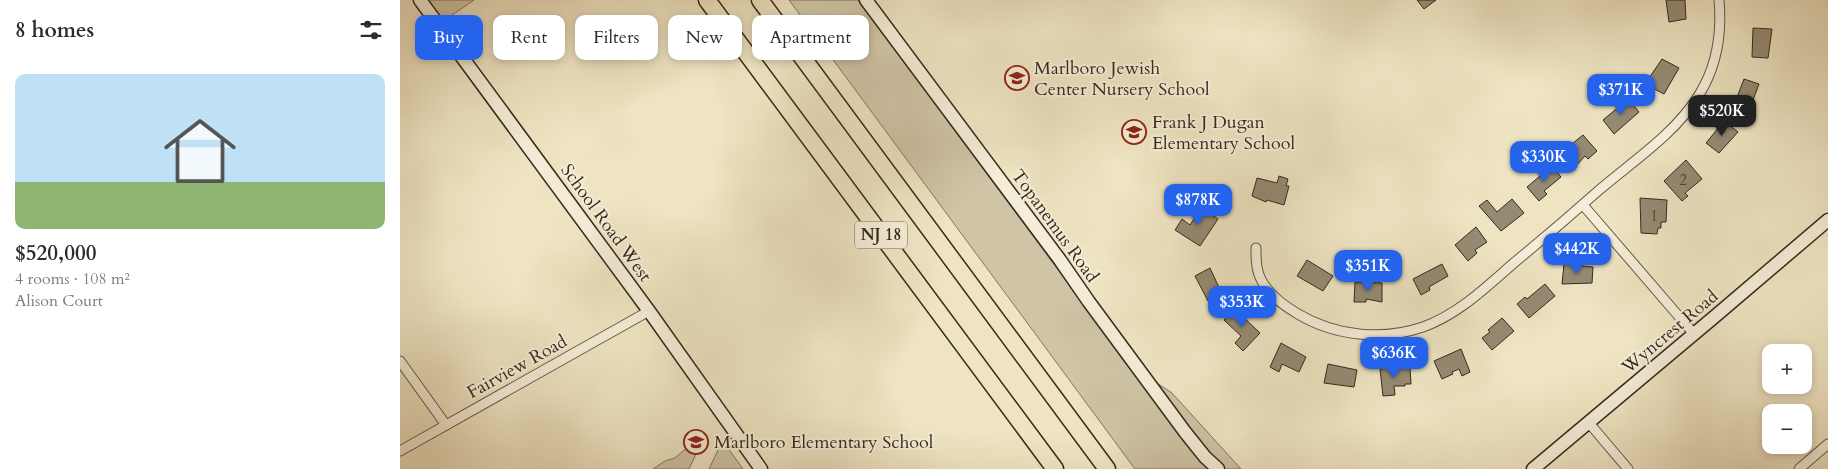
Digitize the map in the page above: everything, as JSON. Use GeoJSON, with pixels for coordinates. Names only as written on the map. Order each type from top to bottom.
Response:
{"type":"FeatureCollection","features":[{"type":"Feature","properties":{"kind":"highway","name":"NJ 18"},"geometry":{"type":"LineString","coordinates":[[707,0],[1055,469]]}},
{"type":"Feature","properties":{"kind":"highway","name":"NJ 18"},"geometry":{"type":"LineString","coordinates":[[760,0],[1107,469]]}},
{"type":"Feature","properties":{"kind":"street","name":"School Road West"},"geometry":{"type":"LineString","coordinates":[[420,0],[649,311],[761,469]]}},
{"type":"Feature","properties":{"kind":"street","name":"Topanemus Road"},"geometry":{"type":"LineString","coordinates":[[866,0],[1070,273],[1089,302],[1185,432],[1205,457],[1218,469]]}},
{"type":"Feature","properties":{"kind":"street"},"geometry":{"type":"LineString","coordinates":[[1256,248],[1257,267],[1261,281],[1272,294],[1294,311],[1316,323],[1337,330],[1365,334],[1388,334],[1422,327],[1455,311],[1471,300],[1666,134],[1691,107],[1713,64],[1720,30],[1719,0]]}},
{"type":"Feature","properties":{"kind":"street"},"geometry":{"type":"LineString","coordinates":[[1583,205],[1694,334]]}},
{"type":"Feature","properties":{"kind":"street","name":"Wyncrest Road"},"geometry":{"type":"LineString","coordinates":[[1533,469],[1828,220]]}},
{"type":"Feature","properties":{"kind":"street","name":"Fairview Road"},"geometry":{"type":"LineString","coordinates":[[400,452],[649,311]]}},
{"type":"Feature","properties":{"kind":"street"},"geometry":{"type":"LineString","coordinates":[[400,361],[446,425]]}},
{"type":"Feature","properties":{"kind":"street"},"geometry":{"type":"LineString","coordinates":[[1589,423],[1628,469]]}},
{"type":"Feature","properties":{"kind":"street"},"geometry":{"type":"LineString","coordinates":[[1798,469],[1828,444]]}},
{"type":"Feature","properties":{"kind":"shaded area"},"geometry":{"type":"Polygon","coordinates":[[[417,0],[474,0],[452,15],[428,15],[417,0]]]}},
{"type":"Feature","properties":{"kind":"shaded area"},"geometry":{"type":"Polygon","coordinates":[[[789,0],[858,0],[1127,363],[1172,393],[1241,469],[1135,469],[833,60],[869,60],[869,15],[800,15],[789,0]]]}},
{"type":"Feature","properties":{"kind":"shaded area"},"geometry":{"type":"Polygon","coordinates":[[[699,437],[704,437],[689,469],[653,469],[665,461],[675,458],[699,437]]]}},
{"type":"Feature","properties":{"kind":"shaded area"},"geometry":{"type":"Polygon","coordinates":[[[724,443],[743,469],[709,469],[719,448],[724,443]]]}},
{"type":"Feature","properties":{"kind":"building"},"geometry":{"type":"Polygon","coordinates":[[[1417,0],[1436,0],[1424,9],[1417,0]]]}},
{"type":"Feature","properties":{"kind":"building"},"geometry":{"type":"Polygon","coordinates":[[[1666,0],[1685,0],[1686,19],[1669,22],[1666,0]]]}},
{"type":"Feature","properties":{"kind":"building"},"geometry":{"type":"Polygon","coordinates":[[[1753,28],[1772,29],[1768,58],[1752,57],[1753,28]]]}},
{"type":"Feature","properties":{"kind":"building"},"geometry":{"type":"Polygon","coordinates":[[[1662,59],[1679,68],[1664,94],[1645,84],[1662,59]]]}},
{"type":"Feature","properties":{"kind":"building"},"geometry":{"type":"Polygon","coordinates":[[[1744,79],[1759,84],[1749,111],[1734,105],[1744,79]]]}},
{"type":"Feature","properties":{"kind":"building"},"geometry":{"type":"Polygon","coordinates":[[[1628,99],[1639,112],[1614,134],[1603,120],[1628,99]]]}},
{"type":"Feature","properties":{"kind":"building"},"geometry":{"type":"Polygon","coordinates":[[[1724,121],[1738,132],[1719,153],[1706,143],[1724,121]]]}},
{"type":"Feature","properties":{"kind":"building"},"geometry":{"type":"Polygon","coordinates":[[[1583,135],[1597,151],[1588,159],[1585,156],[1575,167],[1562,152],[1583,135]]]}},
{"type":"Feature","properties":{"kind":"building"},"geometry":{"type":"Polygon","coordinates":[[[1686,160],[1702,179],[1685,193],[1688,196],[1682,201],[1664,181],[1686,160]]]}},
{"type":"Feature","properties":{"kind":"building"},"geometry":{"type":"Polygon","coordinates":[[[1552,166],[1561,177],[1544,191],[1547,194],[1539,201],[1527,187],[1552,166]]]}},
{"type":"Feature","properties":{"kind":"building"},"geometry":{"type":"Polygon","coordinates":[[[1279,176],[1288,179],[1286,186],[1289,186],[1284,205],[1267,200],[1266,202],[1252,196],[1257,178],[1277,183],[1279,176]]]}},
{"type":"Feature","properties":{"kind":"building"},"geometry":{"type":"Polygon","coordinates":[[[1640,198],[1667,200],[1666,222],[1661,222],[1661,228],[1658,228],[1657,234],[1641,233],[1640,198]]]}},
{"type":"Feature","properties":{"kind":"building"},"geometry":{"type":"Polygon","coordinates":[[[1512,199],[1524,213],[1501,231],[1479,206],[1487,200],[1497,212],[1512,199]]]}},
{"type":"Feature","properties":{"kind":"building"},"geometry":{"type":"Polygon","coordinates":[[[1204,203],[1211,207],[1208,212],[1218,219],[1200,246],[1175,230],[1182,219],[1190,225],[1204,203]]]}},
{"type":"Feature","properties":{"kind":"building"},"geometry":{"type":"Polygon","coordinates":[[[1476,227],[1487,242],[1475,250],[1477,253],[1468,261],[1455,245],[1476,227]]]}},
{"type":"Feature","properties":{"kind":"building"},"geometry":{"type":"Polygon","coordinates":[[[1307,260],[1333,276],[1323,291],[1297,276],[1307,260]]]}},
{"type":"Feature","properties":{"kind":"building"},"geometry":{"type":"Polygon","coordinates":[[[1442,264],[1448,276],[1429,287],[1430,290],[1421,295],[1413,279],[1442,264]]]}},
{"type":"Feature","properties":{"kind":"building"},"geometry":{"type":"Polygon","coordinates":[[[1564,264],[1593,267],[1592,283],[1562,284],[1564,264]]]}},
{"type":"Feature","properties":{"kind":"building"},"geometry":{"type":"Polygon","coordinates":[[[1210,268],[1222,294],[1208,301],[1195,276],[1210,268]]]}},
{"type":"Feature","properties":{"kind":"building"},"geometry":{"type":"Polygon","coordinates":[[[1355,282],[1382,283],[1382,302],[1366,299],[1366,302],[1354,302],[1355,282]]]}},
{"type":"Feature","properties":{"kind":"building"},"geometry":{"type":"Polygon","coordinates":[[[1545,284],[1555,296],[1529,318],[1517,304],[1525,297],[1527,299],[1545,284]]]}},
{"type":"Feature","properties":{"kind":"building"},"geometry":{"type":"Polygon","coordinates":[[[1237,307],[1245,314],[1243,317],[1260,333],[1243,351],[1235,343],[1241,336],[1224,320],[1237,307]]]}},
{"type":"Feature","properties":{"kind":"building"},"geometry":{"type":"Polygon","coordinates":[[[1502,318],[1514,331],[1492,350],[1482,338],[1502,318]]]}},
{"type":"Feature","properties":{"kind":"building"},"geometry":{"type":"Polygon","coordinates":[[[1281,343],[1306,357],[1299,372],[1282,364],[1279,372],[1270,367],[1281,343]]]}},
{"type":"Feature","properties":{"kind":"building"},"geometry":{"type":"Polygon","coordinates":[[[1461,349],[1470,372],[1462,376],[1459,369],[1442,379],[1434,361],[1461,349]]]}},
{"type":"Feature","properties":{"kind":"building"},"geometry":{"type":"Polygon","coordinates":[[[1328,364],[1357,370],[1354,387],[1324,383],[1328,364]]]}},
{"type":"Feature","properties":{"kind":"building"},"geometry":{"type":"Polygon","coordinates":[[[1410,367],[1411,384],[1394,386],[1395,395],[1383,396],[1380,369],[1410,367]]]}},
{"type":"Feature","properties":{"kind":"place","name":"Marlboro Jewish Center Nursery School"},"geometry":{"type":"Point","coordinates":[1017,78]}},
{"type":"Feature","properties":{"kind":"place","name":"Frank J Dugan Elementary School"},"geometry":{"type":"Point","coordinates":[1134,132]}},
{"type":"Feature","properties":{"kind":"place","name":"Marlboro Elementary School"},"geometry":{"type":"Point","coordinates":[696,442]}}]}
